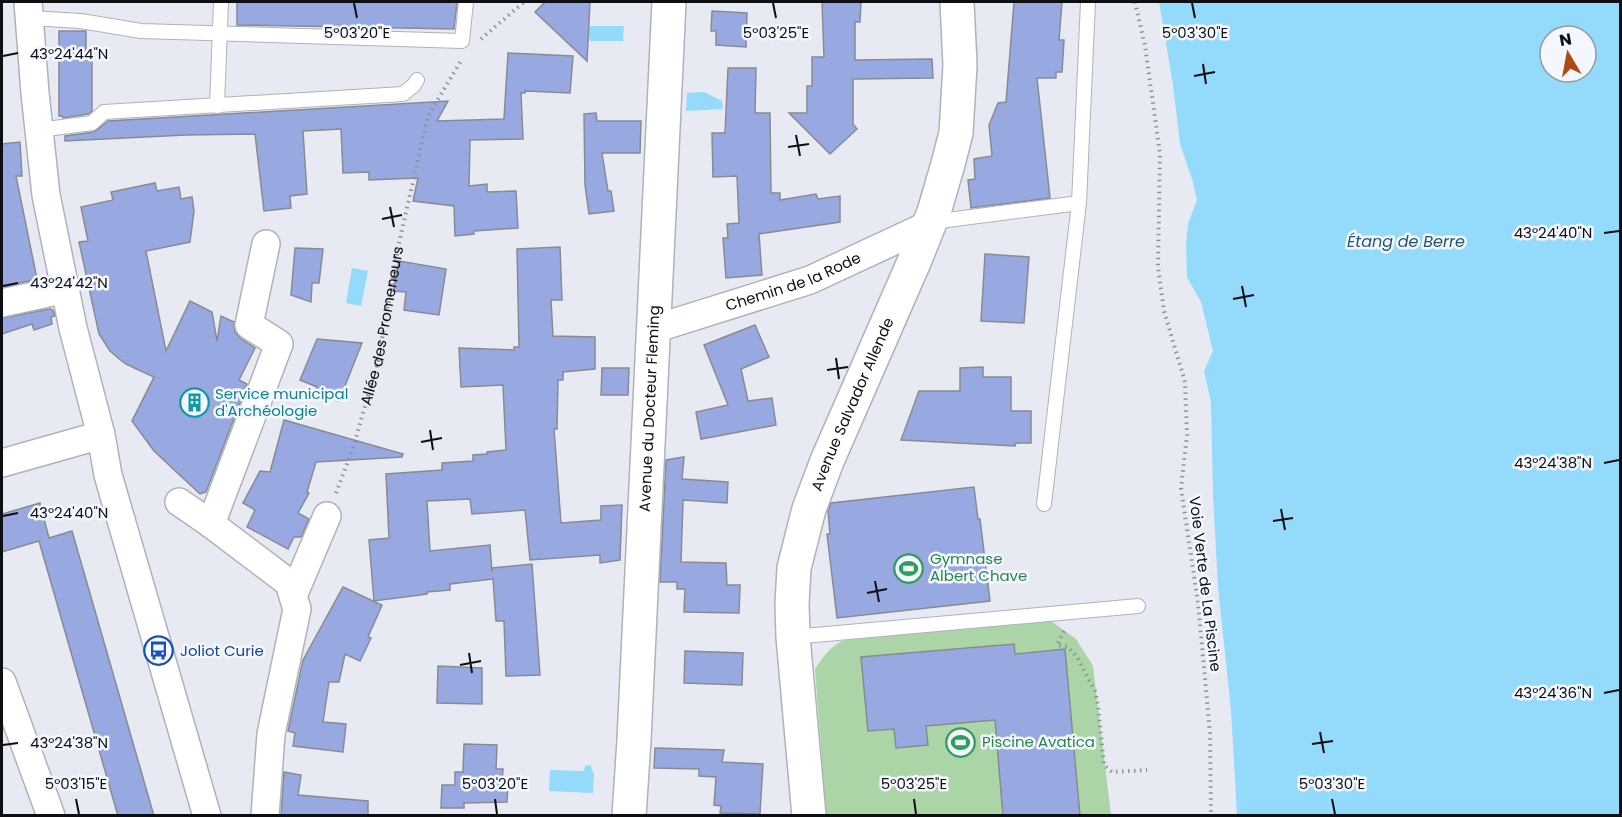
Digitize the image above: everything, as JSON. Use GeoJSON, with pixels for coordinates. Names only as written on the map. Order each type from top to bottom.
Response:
{"type":"FeatureCollection","features":[{"type":"Feature","properties":{"kind":"main road","name":"Avenue du Docteur Fleming"},"geometry":{"type":"LineString","coordinates":[[629,816],[669,2]]}},
{"type":"Feature","properties":{"kind":"main road","name":"Avenue Salvador Allende"},"geometry":{"type":"LineString","coordinates":[[810,816],[793,637],[794,568],[809,509],[827,461],[914,262],[946,173],[956,133],[960,65],[957,2]]}},
{"type":"Feature","properties":{"kind":"street"},"geometry":{"type":"LineString","coordinates":[[28,10],[46,195],[73,328],[101,435],[108,476],[207,816]]}},
{"type":"Feature","properties":{"kind":"street","name":"Chemin de la Rode"},"geometry":{"type":"LineString","coordinates":[[654,329],[810,280],[929,223]]}},
{"type":"Feature","properties":{"kind":"street"},"geometry":{"type":"LineString","coordinates":[[211,524],[279,344],[249,325],[266,244]]}},
{"type":"Feature","properties":{"kind":"street"},"geometry":{"type":"LineString","coordinates":[[2,303],[66,289]]}},
{"type":"Feature","properties":{"kind":"street"},"geometry":{"type":"LineString","coordinates":[[2,463],[101,435]]}},
{"type":"Feature","properties":{"kind":"street"},"geometry":{"type":"LineString","coordinates":[[179,502],[289,583],[297,609],[271,734],[265,816]]}},
{"type":"Feature","properties":{"kind":"street"},"geometry":{"type":"LineString","coordinates":[[292,596],[327,516]]}},
{"type":"Feature","properties":{"kind":"street"},"geometry":{"type":"LineString","coordinates":[[2,682],[51,816]]}},
{"type":"Feature","properties":{"kind":"lane"},"geometry":{"type":"LineString","coordinates":[[217,106],[221,2]]}},
{"type":"Feature","properties":{"kind":"lane"},"geometry":{"type":"LineString","coordinates":[[28,10],[141,31],[462,40],[466,2]]}},
{"type":"Feature","properties":{"kind":"lane"},"geometry":{"type":"LineString","coordinates":[[1044,504],[1079,203],[1088,2]]}},
{"type":"Feature","properties":{"kind":"lane"},"geometry":{"type":"LineString","coordinates":[[39,130],[92,123],[104,112],[403,94],[417,80]]}},
{"type":"Feature","properties":{"kind":"lane"},"geometry":{"type":"LineString","coordinates":[[929,223],[1079,203]]}},
{"type":"Feature","properties":{"kind":"lane"},"geometry":{"type":"LineString","coordinates":[[793,637],[1138,606]]}},
{"type":"Feature","properties":{"kind":"path","name":"Voie Verte de La Piscine"},"geometry":{"type":"LineString","coordinates":[[1135,2],[1160,154],[1158,267],[1164,311],[1185,382],[1187,435],[1181,488],[1198,603],[1204,663],[1210,733],[1211,816]]}},
{"type":"Feature","properties":{"kind":"path","name":"Allée des Promeneurs"},"geometry":{"type":"LineString","coordinates":[[327,516],[353,448],[378,361],[399,243],[428,116]]}},
{"type":"Feature","properties":{"kind":"path"},"geometry":{"type":"LineString","coordinates":[[1064,633],[1057,645],[1068,647],[1077,657],[1095,691],[1104,765],[1113,772],[1147,770]]}},
{"type":"Feature","properties":{"kind":"green space","name":"Piscine Avatica"},"geometry":{"type":"Polygon","coordinates":[[[1051,621],[1076,639],[1093,666],[1111,815],[826,815],[815,669],[831,648],[845,640],[1051,621]]]}},
{"type":"Feature","properties":{"kind":"water","name":"Étang de Berre"},"geometry":{"type":"Polygon","coordinates":[[[1159,2],[1620,2],[1620,815],[1237,815],[1231,710],[1218,587],[1211,402],[1204,371],[1213,351],[1201,302],[1187,277],[1188,224],[1197,200],[1180,144],[1159,2]]]}},
{"type":"Feature","properties":{"kind":"water"},"geometry":{"type":"Polygon","coordinates":[[[590,26],[624,26],[623,41],[590,41],[586,38],[584,31],[590,26]]]}},
{"type":"Feature","properties":{"kind":"water"},"geometry":{"type":"Polygon","coordinates":[[[704,92],[722,101],[723,109],[686,111],[687,93],[704,92]]]}},
{"type":"Feature","properties":{"kind":"water"},"geometry":{"type":"Polygon","coordinates":[[[352,268],[368,271],[361,306],[346,303],[352,268]]]}},
{"type":"Feature","properties":{"kind":"water"},"geometry":{"type":"Polygon","coordinates":[[[591,765],[594,772],[593,793],[549,791],[550,770],[584,771],[585,766],[591,765]]]}},
{"type":"Feature","properties":{"kind":"building"},"geometry":{"type":"Polygon","coordinates":[[[237,2],[457,2],[454,29],[237,25],[237,2]]]}},
{"type":"Feature","properties":{"kind":"building"},"geometry":{"type":"Polygon","coordinates":[[[545,2],[590,2],[587,61],[535,12],[545,2]]]}},
{"type":"Feature","properties":{"kind":"building"},"geometry":{"type":"Polygon","coordinates":[[[822,2],[861,2],[860,22],[855,22],[855,60],[932,59],[933,78],[853,79],[853,124],[857,129],[830,154],[789,113],[807,113],[807,86],[812,86],[812,57],[824,57],[822,2]]]}},
{"type":"Feature","properties":{"kind":"building"},"geometry":{"type":"Polygon","coordinates":[[[1014,2],[1062,2],[1059,40],[1064,40],[1062,72],[1056,72],[1056,78],[1037,78],[1050,198],[971,208],[968,180],[975,179],[974,159],[992,156],[989,125],[998,103],[1006,102],[1014,2]]]}},
{"type":"Feature","properties":{"kind":"building"},"geometry":{"type":"Polygon","coordinates":[[[712,11],[747,13],[746,47],[716,45],[716,31],[711,31],[712,11]]]}},
{"type":"Feature","properties":{"kind":"building"},"geometry":{"type":"Polygon","coordinates":[[[59,31],[86,31],[86,53],[92,53],[92,111],[88,114],[63,118],[59,116],[59,31]]]}},
{"type":"Feature","properties":{"kind":"building"},"geometry":{"type":"Polygon","coordinates":[[[508,53],[573,56],[570,93],[525,91],[521,93],[523,139],[470,140],[469,186],[487,184],[487,192],[516,191],[518,228],[474,231],[474,234],[455,236],[454,206],[413,201],[418,178],[369,180],[369,172],[343,173],[341,129],[303,131],[307,194],[290,196],[291,208],[264,211],[255,134],[65,141],[65,136],[94,132],[108,121],[448,101],[437,121],[504,119],[508,53]]]}},
{"type":"Feature","properties":{"kind":"building"},"geometry":{"type":"Polygon","coordinates":[[[728,68],[756,68],[755,113],[770,113],[771,193],[780,193],[780,200],[816,194],[818,199],[840,196],[840,222],[759,234],[762,275],[726,278],[723,238],[728,238],[727,224],[739,223],[737,176],[713,177],[712,133],[725,133],[728,68]]]}},
{"type":"Feature","properties":{"kind":"building"},"geometry":{"type":"Polygon","coordinates":[[[596,113],[597,121],[641,121],[640,153],[602,153],[608,191],[611,191],[614,211],[589,214],[585,185],[584,114],[596,113]]]}},
{"type":"Feature","properties":{"kind":"building"},"geometry":{"type":"Polygon","coordinates":[[[20,142],[22,176],[16,176],[37,279],[3,287],[2,144],[20,142]]]}},
{"type":"Feature","properties":{"kind":"building"},"geometry":{"type":"Polygon","coordinates":[[[155,183],[157,191],[179,187],[181,199],[192,197],[194,211],[190,242],[146,251],[166,351],[190,301],[212,312],[217,341],[221,316],[234,322],[235,332],[255,348],[239,380],[247,384],[206,492],[200,494],[154,451],[132,421],[154,377],[118,358],[110,351],[99,334],[79,242],[88,241],[81,207],[113,200],[111,192],[155,183]]]}},
{"type":"Feature","properties":{"kind":"building"},"geometry":{"type":"Polygon","coordinates":[[[560,247],[562,300],[551,300],[553,336],[595,337],[595,369],[563,372],[563,380],[558,380],[557,429],[554,429],[561,523],[601,520],[601,506],[622,505],[620,560],[600,563],[600,555],[530,560],[525,510],[472,514],[470,499],[427,501],[430,551],[490,545],[492,572],[492,568],[532,564],[540,675],[506,676],[504,621],[496,621],[493,579],[450,584],[450,590],[374,601],[369,540],[389,538],[386,474],[442,470],[442,463],[473,461],[473,455],[506,450],[503,385],[461,387],[459,348],[514,350],[514,347],[519,347],[517,249],[560,247]]]}},
{"type":"Feature","properties":{"kind":"building"},"geometry":{"type":"Polygon","coordinates":[[[295,248],[323,249],[319,283],[312,283],[311,302],[291,295],[295,248]]]}},
{"type":"Feature","properties":{"kind":"building"},"geometry":{"type":"Polygon","coordinates":[[[985,254],[1029,257],[1024,323],[981,321],[985,254]]]}},
{"type":"Feature","properties":{"kind":"building"},"geometry":{"type":"Polygon","coordinates":[[[399,261],[446,269],[439,315],[404,310],[406,292],[393,291],[399,261]]]}},
{"type":"Feature","properties":{"kind":"building"},"geometry":{"type":"Polygon","coordinates":[[[53,310],[55,316],[51,317],[52,324],[34,330],[32,324],[2,334],[2,318],[53,310]]]}},
{"type":"Feature","properties":{"kind":"building"},"geometry":{"type":"Polygon","coordinates":[[[755,325],[769,357],[741,369],[748,401],[772,398],[776,425],[701,439],[696,412],[728,405],[704,345],[755,325]]]}},
{"type":"Feature","properties":{"kind":"building"},"geometry":{"type":"Polygon","coordinates":[[[317,339],[362,343],[339,401],[315,391],[317,387],[300,380],[317,339]]]}},
{"type":"Feature","properties":{"kind":"building"},"geometry":{"type":"Polygon","coordinates":[[[983,367],[983,377],[1011,377],[1011,411],[1031,411],[1031,443],[1016,443],[1015,446],[901,440],[919,391],[960,391],[960,368],[983,367]]]}},
{"type":"Feature","properties":{"kind":"building"},"geometry":{"type":"Polygon","coordinates":[[[602,368],[629,368],[628,395],[601,395],[602,368]]]}},
{"type":"Feature","properties":{"kind":"building"},"geometry":{"type":"Polygon","coordinates":[[[284,420],[403,454],[402,457],[316,462],[307,492],[309,493],[298,513],[309,519],[301,537],[294,537],[288,549],[247,527],[255,510],[243,503],[260,471],[270,472],[284,420]]]}},
{"type":"Feature","properties":{"kind":"building"},"geometry":{"type":"Polygon","coordinates":[[[684,457],[682,479],[728,482],[727,503],[683,500],[681,562],[726,563],[727,585],[740,585],[739,613],[684,612],[685,589],[677,589],[677,582],[660,582],[666,460],[684,457]]]}},
{"type":"Feature","properties":{"kind":"building","name":"Gymnase Albert Chave"},"geometry":{"type":"Polygon","coordinates":[[[974,487],[990,601],[837,618],[827,534],[830,534],[828,511],[831,503],[974,487]]]}},
{"type":"Feature","properties":{"kind":"building"},"geometry":{"type":"Polygon","coordinates":[[[40,503],[49,538],[72,531],[154,816],[118,816],[39,541],[2,552],[2,514],[40,503]]]}},
{"type":"Feature","properties":{"kind":"building"},"geometry":{"type":"Polygon","coordinates":[[[343,587],[382,605],[368,637],[371,638],[360,661],[345,654],[339,682],[329,682],[323,722],[346,724],[343,752],[293,746],[295,733],[288,731],[303,660],[343,587]]]}},
{"type":"Feature","properties":{"kind":"building"},"geometry":{"type":"Polygon","coordinates":[[[1014,644],[1015,654],[1065,649],[1080,816],[1003,816],[995,720],[926,726],[928,745],[896,748],[894,729],[868,731],[861,657],[1014,644]]]}},
{"type":"Feature","properties":{"kind":"building"},"geometry":{"type":"Polygon","coordinates":[[[685,651],[743,653],[742,685],[684,683],[685,651]]]}},
{"type":"Feature","properties":{"kind":"building"},"geometry":{"type":"Polygon","coordinates":[[[438,666],[482,668],[482,704],[437,703],[438,666]]]}},
{"type":"Feature","properties":{"kind":"building"},"geometry":{"type":"Polygon","coordinates":[[[464,744],[497,745],[496,769],[503,769],[502,783],[508,784],[507,802],[464,803],[464,808],[441,808],[442,785],[455,785],[455,772],[463,772],[464,744]]]}},
{"type":"Feature","properties":{"kind":"building"},"geometry":{"type":"Polygon","coordinates":[[[655,748],[724,750],[722,762],[763,764],[760,814],[720,813],[721,806],[714,805],[716,777],[699,776],[699,769],[654,768],[655,748]]]}},
{"type":"Feature","properties":{"kind":"building"},"geometry":{"type":"Polygon","coordinates":[[[284,772],[301,775],[298,795],[368,801],[368,816],[281,816],[284,772]]]}},
{"type":"Feature","properties":{"kind":"place","name":"Service municipal d'Archéologie"},"geometry":{"type":"Point","coordinates":[194,403]}},
{"type":"Feature","properties":{"kind":"place","name":"Gymnase Albert Chave"},"geometry":{"type":"Point","coordinates":[909,568]}},
{"type":"Feature","properties":{"kind":"place","name":"Joliot Curie"},"geometry":{"type":"Point","coordinates":[159,651]}},
{"type":"Feature","properties":{"kind":"place","name":"Piscine Avatica"},"geometry":{"type":"Point","coordinates":[961,742]}}]}
